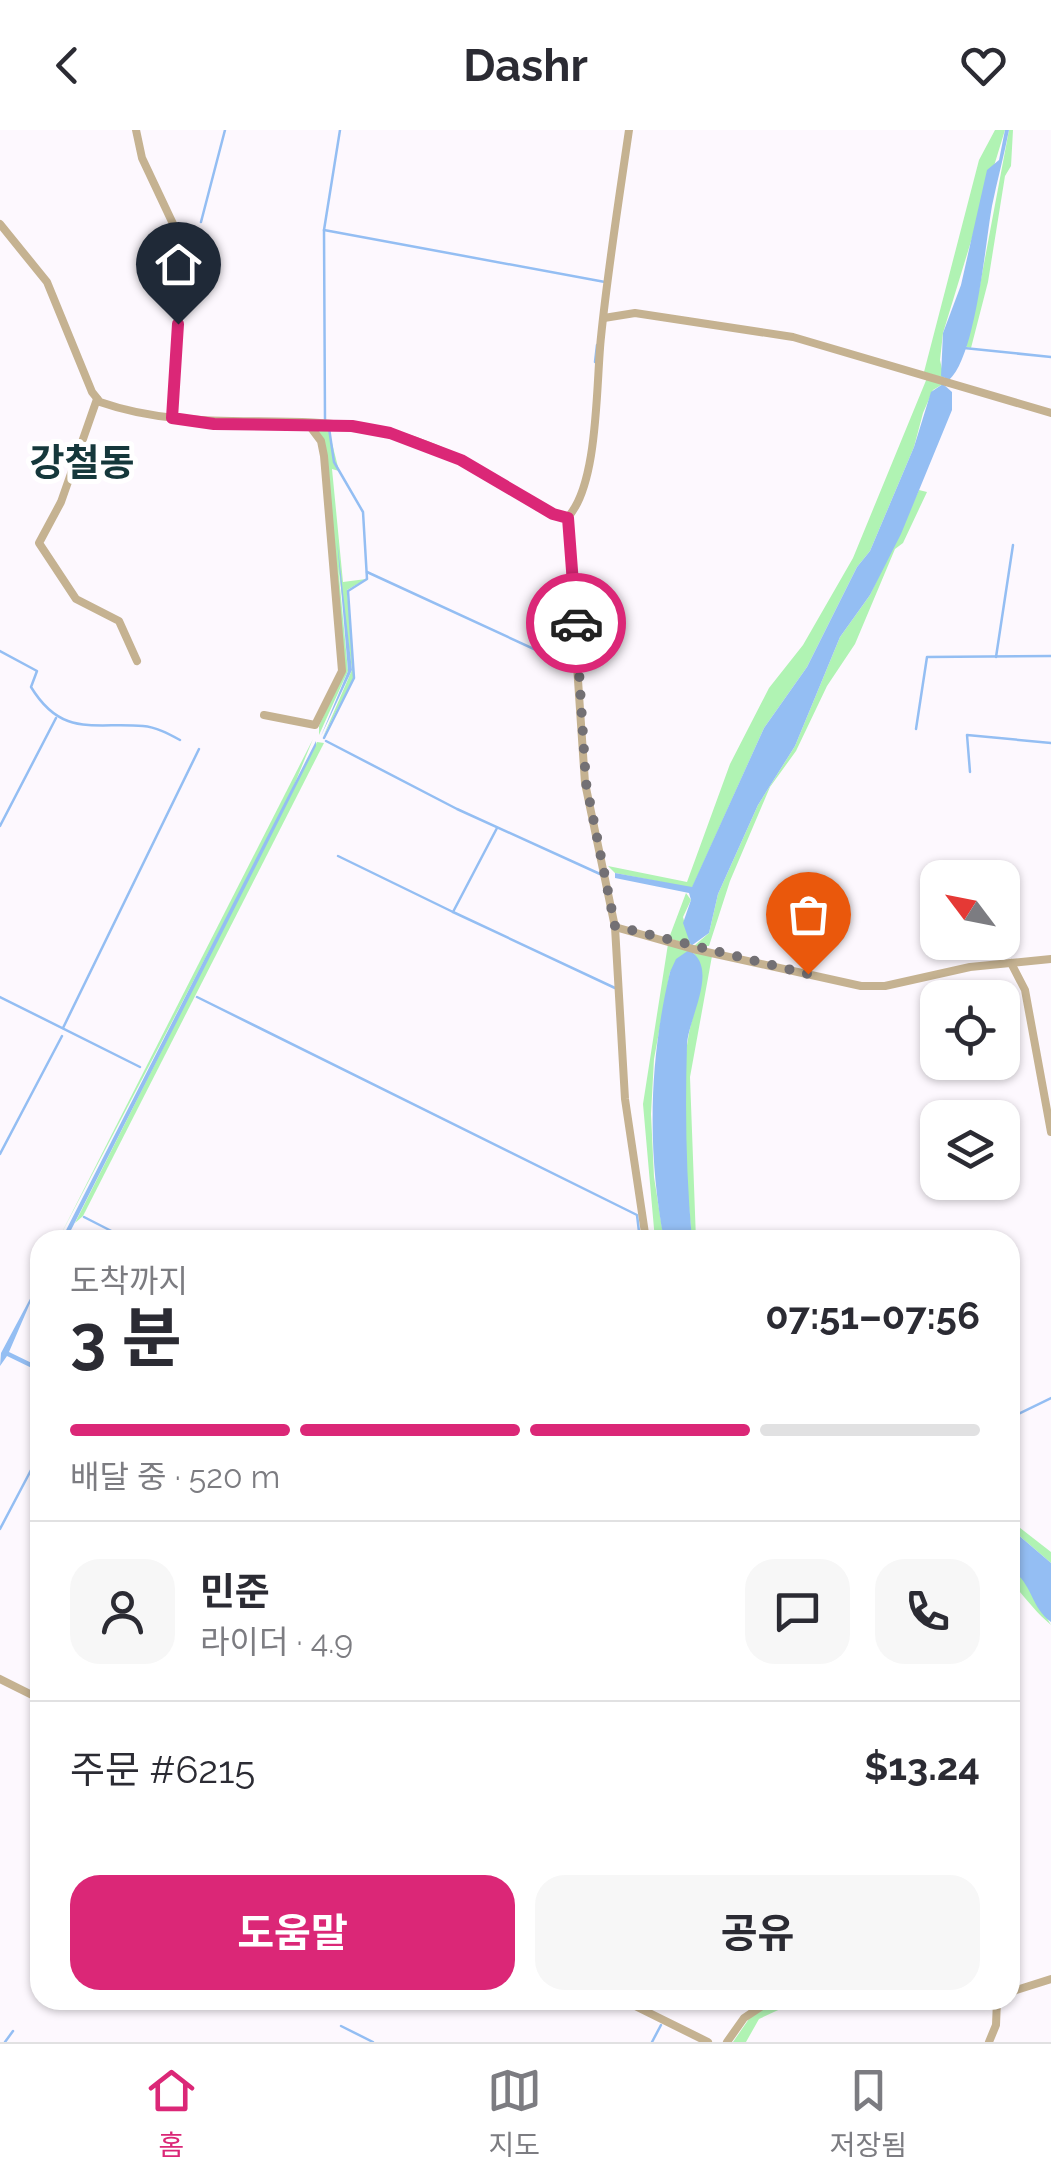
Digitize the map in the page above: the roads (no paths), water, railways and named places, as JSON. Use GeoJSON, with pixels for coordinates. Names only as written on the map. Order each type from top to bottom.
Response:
{"type":"FeatureCollection","features":[{"type":"Feature","properties":{"kind":"street"},"geometry":{"type":"LineString","coordinates":[[136,130],[142,158],[183,244],[172,418]]}},
{"type":"Feature","properties":{"kind":"street"},"geometry":{"type":"LineString","coordinates":[[629,130],[604,318],[596,422],[583,485],[568,518],[586,783],[615,926],[625,1099],[645,1230]]}},
{"type":"Feature","properties":{"kind":"street"},"geometry":{"type":"LineString","coordinates":[[0,224],[47,282],[97,398],[116,408],[214,424],[352,426],[406,438],[479,468],[553,514],[568,518]]}},
{"type":"Feature","properties":{"kind":"street"},"geometry":{"type":"LineString","coordinates":[[604,318],[635,314],[793,336],[1051,414]]}},
{"type":"Feature","properties":{"kind":"street"},"geometry":{"type":"LineString","coordinates":[[97,398],[60,502],[39,543],[76,599],[119,621],[137,662]]}},
{"type":"Feature","properties":{"kind":"street"},"geometry":{"type":"LineString","coordinates":[[264,715],[316,726],[342,672],[322,441],[308,425]]}},
{"type":"Feature","properties":{"kind":"street"},"geometry":{"type":"LineString","coordinates":[[615,926],[693,949],[860,986],[1051,959]]}},
{"type":"Feature","properties":{"kind":"street"},"geometry":{"type":"LineString","coordinates":[[1011,963],[1025,990],[1051,1132]]}},
{"type":"Feature","properties":{"kind":"street"},"geometry":{"type":"LineString","coordinates":[[0,1679],[30,1694]]}},
{"type":"Feature","properties":{"kind":"street"},"geometry":{"type":"LineString","coordinates":[[1020,1989],[1051,1979]]}},
{"type":"Feature","properties":{"kind":"street"},"geometry":{"type":"LineString","coordinates":[[643,2010],[708,2042]]}},
{"type":"Feature","properties":{"kind":"street"},"geometry":{"type":"LineString","coordinates":[[727,2042],[744,2018],[756,2010]]}},
{"type":"Feature","properties":{"kind":"street"},"geometry":{"type":"LineString","coordinates":[[989,2042],[997,2010]]}},
{"type":"Feature","properties":{"kind":"water"},"geometry":{"type":"Polygon","coordinates":[[[1005,130],[1009,130],[973,325],[958,367],[949,380],[941,376],[943,333],[961,285],[987,170],[999,160],[1005,130]]]}},
{"type":"Feature","properties":{"kind":"water"},"geometry":{"type":"Polygon","coordinates":[[[943,384],[952,392],[952,410],[901,534],[870,595],[840,637],[795,746],[758,805],[718,894],[709,933],[691,946],[683,923],[691,900],[689,893],[615,878],[615,873],[692,887],[764,728],[807,667],[857,567],[870,551],[914,447],[931,392],[943,384]]]}},
{"type":"Feature","properties":{"kind":"water"},"geometry":{"type":"Polygon","coordinates":[[[337,540],[352,670],[321,736],[348,671],[337,540]]]}},
{"type":"Feature","properties":{"kind":"water"},"geometry":{"type":"Polygon","coordinates":[[[316,741],[71,1230],[66,1230],[316,741]]]}},
{"type":"Feature","properties":{"kind":"water"},"geometry":{"type":"Polygon","coordinates":[[[689,950],[702,969],[687,1045],[686,1142],[691,1230],[663,1230],[653,1139],[658,1039],[676,959],[689,950]]]}},
{"type":"Feature","properties":{"kind":"water"},"geometry":{"type":"Polygon","coordinates":[[[30,1299],[9,1352],[30,1362],[30,1367],[7,1356],[0,1366],[1,1353],[30,1299]]]}},
{"type":"Feature","properties":{"kind":"water"},"geometry":{"type":"Polygon","coordinates":[[[1020,1537],[1051,1563],[1051,1622],[1039,1609],[1023,1581],[1020,1537]]]}},
{"type":"Feature","properties":{"kind":"waterway"},"geometry":{"type":"LineString","coordinates":[[201,222],[225,130]]}},
{"type":"Feature","properties":{"kind":"waterway"},"geometry":{"type":"LineString","coordinates":[[325,420],[324,230],[340,130]]}},
{"type":"Feature","properties":{"kind":"waterway"},"geometry":{"type":"LineString","coordinates":[[324,230],[605,282]]}},
{"type":"Feature","properties":{"kind":"waterway"},"geometry":{"type":"LineString","coordinates":[[595,362],[597,345]]}},
{"type":"Feature","properties":{"kind":"waterway"},"geometry":{"type":"LineString","coordinates":[[964,348],[1051,357]]}},
{"type":"Feature","properties":{"kind":"waterway"},"geometry":{"type":"LineString","coordinates":[[324,738],[354,678],[348,591],[367,579],[363,512],[334,462],[329,428]]}},
{"type":"Feature","properties":{"kind":"waterway"},"geometry":{"type":"LineString","coordinates":[[996,657],[1013,545]]}},
{"type":"Feature","properties":{"kind":"waterway"},"geometry":{"type":"LineString","coordinates":[[367,572],[573,667]]}},
{"type":"Feature","properties":{"kind":"waterway"},"geometry":{"type":"LineString","coordinates":[[0,651],[37,671],[31,687],[43,703],[67,721],[148,727],[180,740]]}},
{"type":"Feature","properties":{"kind":"waterway"},"geometry":{"type":"LineString","coordinates":[[916,729],[927,657],[1051,656]]}},
{"type":"Feature","properties":{"kind":"waterway"},"geometry":{"type":"LineString","coordinates":[[0,826],[56,718]]}},
{"type":"Feature","properties":{"kind":"waterway"},"geometry":{"type":"LineString","coordinates":[[970,772],[967,735],[1051,743]]}},
{"type":"Feature","properties":{"kind":"waterway"},"geometry":{"type":"LineString","coordinates":[[326,741],[457,809],[600,874]]}},
{"type":"Feature","properties":{"kind":"waterway"},"geometry":{"type":"LineString","coordinates":[[63,1028],[199,749]]}},
{"type":"Feature","properties":{"kind":"waterway"},"geometry":{"type":"LineString","coordinates":[[338,856],[453,912],[497,828]]}},
{"type":"Feature","properties":{"kind":"waterway"},"geometry":{"type":"LineString","coordinates":[[453,912],[615,988]]}},
{"type":"Feature","properties":{"kind":"waterway"},"geometry":{"type":"LineString","coordinates":[[0,997],[140,1067]]}},
{"type":"Feature","properties":{"kind":"waterway"},"geometry":{"type":"LineString","coordinates":[[197,997],[637,1215],[639,1230]]}},
{"type":"Feature","properties":{"kind":"waterway"},"geometry":{"type":"LineString","coordinates":[[0,1154],[62,1036]]}},
{"type":"Feature","properties":{"kind":"waterway"},"geometry":{"type":"LineString","coordinates":[[84,1217],[109,1230]]}},
{"type":"Feature","properties":{"kind":"waterway"},"geometry":{"type":"LineString","coordinates":[[1020,1413],[1051,1398]]}},
{"type":"Feature","properties":{"kind":"waterway"},"geometry":{"type":"LineString","coordinates":[[0,1529],[30,1472]]}},
{"type":"Feature","properties":{"kind":"waterway"},"geometry":{"type":"LineString","coordinates":[[652,2042],[661,2025]]}},
{"type":"Feature","properties":{"kind":"waterway"},"geometry":{"type":"LineString","coordinates":[[341,2026],[373,2042]]}},
{"type":"Feature","properties":{"kind":"waterway"},"geometry":{"type":"LineString","coordinates":[[5,2042],[13,2031]]}},
{"type":"Feature","properties":{"kind":"district","name":"강철동"},"geometry":{"type":"Point","coordinates":[82,463]}}]}
